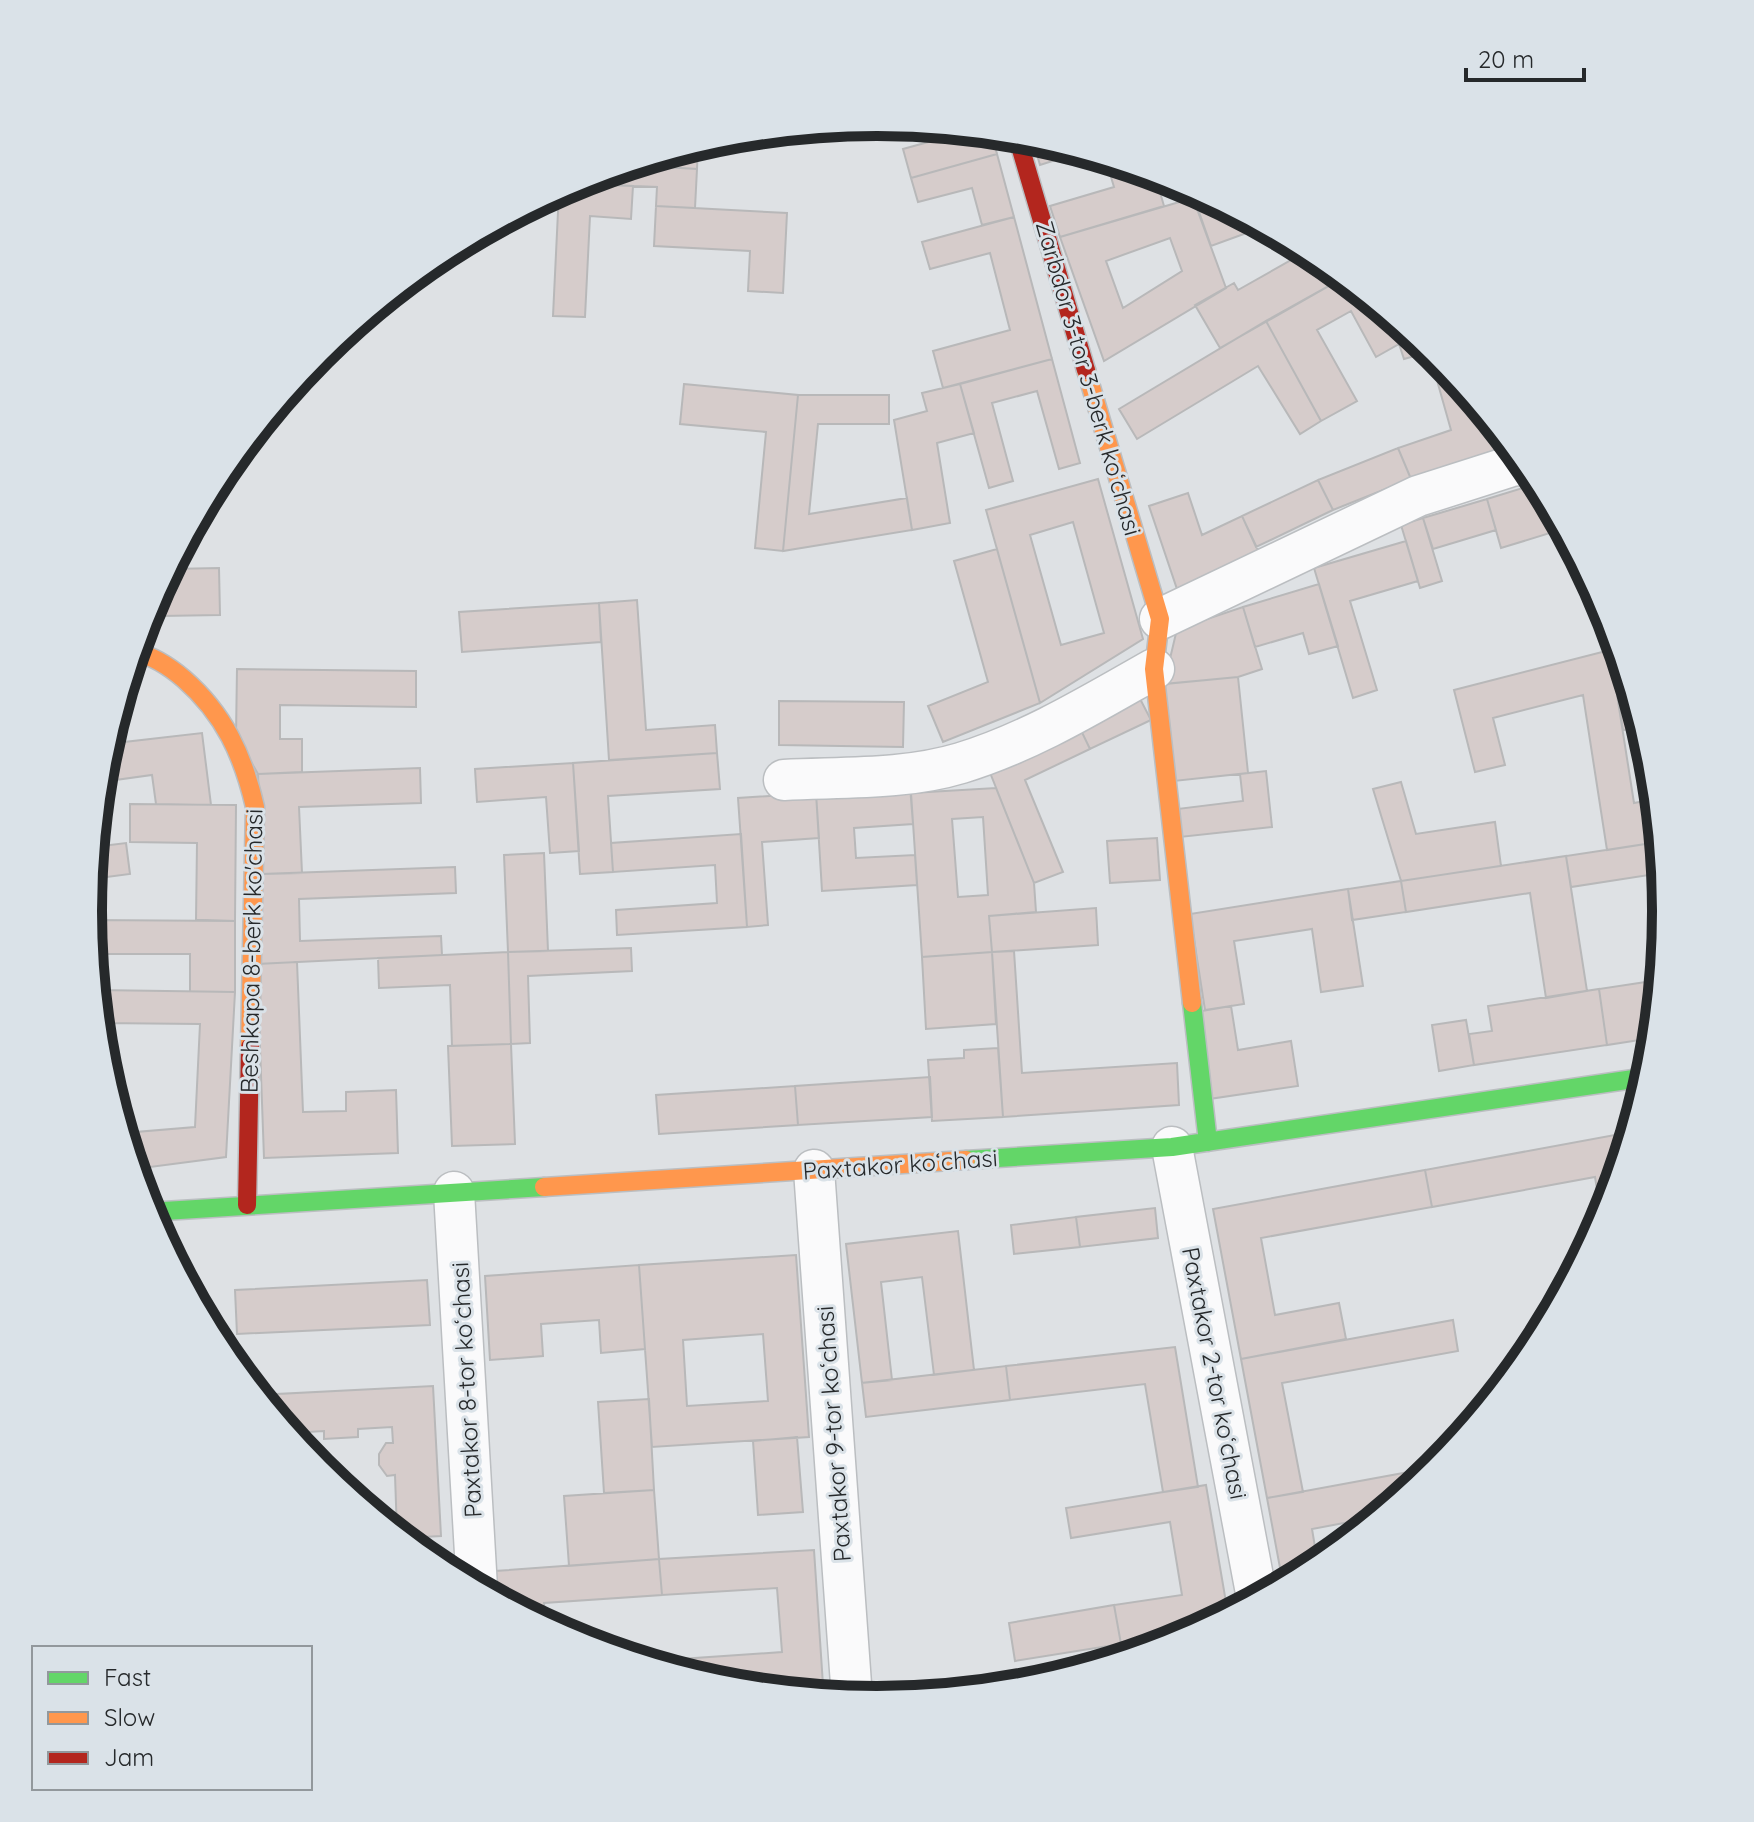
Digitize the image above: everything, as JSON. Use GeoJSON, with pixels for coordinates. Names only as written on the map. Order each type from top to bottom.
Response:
{"type":"FeatureCollection","features":[{"type":"Feature","properties":{"kind":"street","name":"Zarbdor 3-tor 3-berk koʻchasi"},"geometry":{"type":"LineString","coordinates":[[1021,150],[1160,619],[1154,669],[1190,1144]]}},
{"type":"Feature","properties":{"kind":"street"},"geometry":{"type":"LineString","coordinates":[[1160,619],[1418,496],[1511,466]]}},
{"type":"Feature","properties":{"kind":"street","name":"Beshkapa 8-berk koʼchasi"},"geometry":{"type":"LineString","coordinates":[[146,655],[171,669],[201,693],[228,726],[246,765],[255,807],[247,1205]]}},
{"type":"Feature","properties":{"kind":"street"},"geometry":{"type":"LineString","coordinates":[[784,780],[901,774],[959,763],[1064,720],[1154,669]]}},
{"type":"Feature","properties":{"kind":"street","name":"Paxtakor koʻchasi"},"geometry":{"type":"LineString","coordinates":[[162,1211],[1190,1144],[1633,1079]]}},
{"type":"Feature","properties":{"kind":"street","name":"Paxtakor 2-tor koʻchasi"},"geometry":{"type":"LineString","coordinates":[[1190,1144],[1255,1587]]}},
{"type":"Feature","properties":{"kind":"street","name":"Paxtakor 9-tor koʻchasi"},"geometry":{"type":"LineString","coordinates":[[814,1170],[851,1685]]}},
{"type":"Feature","properties":{"kind":"street","name":"Paxtakor 8-tor koʻchasi"},"geometry":{"type":"LineString","coordinates":[[454,1192],[476,1574]]}},
{"type":"Feature","properties":{"kind":"building"},"geometry":{"type":"Polygon","coordinates":[[[939,139],[995,146],[997,154],[911,178],[903,149],[939,139]]]}},
{"type":"Feature","properties":{"kind":"building"},"geometry":{"type":"Polygon","coordinates":[[[1037,153],[1061,158],[1040,165],[1037,153]]]}},
{"type":"Feature","properties":{"kind":"building"},"geometry":{"type":"Polygon","coordinates":[[[997,154],[1014,217],[982,225],[972,188],[918,202],[911,178],[997,154]]]}},
{"type":"Feature","properties":{"kind":"building"},"geometry":{"type":"Polygon","coordinates":[[[697,157],[697,169],[661,167],[697,157]]]}},
{"type":"Feature","properties":{"kind":"building"},"geometry":{"type":"Polygon","coordinates":[[[661,167],[697,169],[695,208],[656,206],[657,187],[607,185],[661,167]]]}},
{"type":"Feature","properties":{"kind":"building"},"geometry":{"type":"Polygon","coordinates":[[[1110,172],[1159,189],[1164,206],[1060,237],[1050,206],[1114,187],[1110,172]]]}},
{"type":"Feature","properties":{"kind":"building"},"geometry":{"type":"Polygon","coordinates":[[[607,185],[633,186],[631,219],[590,216],[585,317],[553,316],[558,205],[607,185]]]}},
{"type":"Feature","properties":{"kind":"building"},"geometry":{"type":"Polygon","coordinates":[[[1185,200],[1195,205],[1226,288],[1104,361],[1060,237],[1185,200]],[[1170,238],[1106,261],[1123,308],[1182,271],[1170,238]]]}},
{"type":"Feature","properties":{"kind":"building"},"geometry":{"type":"Polygon","coordinates":[[[656,206],[787,213],[783,293],[748,291],[750,251],[654,246],[656,206]]]}},
{"type":"Feature","properties":{"kind":"building"},"geometry":{"type":"Polygon","coordinates":[[[1206,209],[1249,232],[1211,246],[1199,212],[1206,209]]]}},
{"type":"Feature","properties":{"kind":"building"},"geometry":{"type":"Polygon","coordinates":[[[1014,217],[1052,359],[943,388],[933,351],[1010,330],[990,253],[930,269],[922,242],[1014,217]]]}},
{"type":"Feature","properties":{"kind":"building"},"geometry":{"type":"Polygon","coordinates":[[[1294,258],[1332,284],[1220,348],[1195,305],[1234,283],[1238,290],[1294,258]]]}},
{"type":"Feature","properties":{"kind":"building"},"geometry":{"type":"Polygon","coordinates":[[[1332,284],[1403,342],[1376,357],[1351,311],[1317,330],[1357,401],[1321,421],[1266,321],[1332,284]]]}},
{"type":"Feature","properties":{"kind":"building"},"geometry":{"type":"Polygon","coordinates":[[[1266,321],[1321,421],[1300,434],[1258,366],[1137,439],[1119,409],[1266,321]]]}},
{"type":"Feature","properties":{"kind":"building"},"geometry":{"type":"Polygon","coordinates":[[[1403,342],[1417,355],[1404,359],[1399,344],[1403,342]]]}},
{"type":"Feature","properties":{"kind":"building"},"geometry":{"type":"Polygon","coordinates":[[[1052,359],[1080,463],[1059,469],[1037,391],[992,403],[1013,481],[989,488],[960,384],[1052,359]]]}},
{"type":"Feature","properties":{"kind":"building"},"geometry":{"type":"Polygon","coordinates":[[[1435,374],[1499,449],[1411,479],[1398,448],[1451,430],[1435,374]]]}},
{"type":"Feature","properties":{"kind":"building"},"geometry":{"type":"Polygon","coordinates":[[[684,384],[798,395],[783,551],[755,548],[766,432],[680,424],[684,384]]]}},
{"type":"Feature","properties":{"kind":"building"},"geometry":{"type":"Polygon","coordinates":[[[960,384],[974,433],[937,443],[950,523],[912,530],[894,420],[927,411],[922,393],[960,384]]]}},
{"type":"Feature","properties":{"kind":"building"},"geometry":{"type":"Polygon","coordinates":[[[798,395],[889,395],[889,424],[818,424],[809,514],[907,498],[912,530],[783,551],[798,395]]]}},
{"type":"Feature","properties":{"kind":"building"},"geometry":{"type":"Polygon","coordinates":[[[1398,448],[1411,479],[1333,510],[1318,480],[1398,448]]]}},
{"type":"Feature","properties":{"kind":"building"},"geometry":{"type":"Polygon","coordinates":[[[1098,479],[1143,639],[1040,703],[986,510],[1098,479]],[[1073,522],[1030,535],[1061,645],[1104,633],[1073,522]]]}},
{"type":"Feature","properties":{"kind":"building"},"geometry":{"type":"Polygon","coordinates":[[[1318,480],[1333,510],[1256,547],[1242,516],[1318,480]]]}},
{"type":"Feature","properties":{"kind":"building"},"geometry":{"type":"Polygon","coordinates":[[[1525,487],[1552,532],[1501,548],[1487,499],[1525,487]]]}},
{"type":"Feature","properties":{"kind":"building"},"geometry":{"type":"Polygon","coordinates":[[[1188,493],[1202,535],[1242,516],[1259,552],[1178,592],[1149,506],[1188,493]]]}},
{"type":"Feature","properties":{"kind":"building"},"geometry":{"type":"Polygon","coordinates":[[[1487,499],[1496,530],[1433,549],[1423,518],[1487,499]]]}},
{"type":"Feature","properties":{"kind":"building"},"geometry":{"type":"Polygon","coordinates":[[[1423,518],[1442,581],[1420,588],[1401,525],[1423,518]]]}},
{"type":"Feature","properties":{"kind":"building"},"geometry":{"type":"Polygon","coordinates":[[[1406,541],[1418,581],[1350,601],[1377,690],[1353,698],[1314,568],[1406,541]]]}},
{"type":"Feature","properties":{"kind":"building"},"geometry":{"type":"Polygon","coordinates":[[[997,549],[1040,703],[943,742],[928,706],[988,682],[954,561],[997,549]]]}},
{"type":"Feature","properties":{"kind":"building"},"geometry":{"type":"Polygon","coordinates":[[[219,568],[220,615],[161,616],[182,569],[219,568]]]}},
{"type":"Feature","properties":{"kind":"building"},"geometry":{"type":"Polygon","coordinates":[[[1319,584],[1338,646],[1309,654],[1303,633],[1255,647],[1243,607],[1319,584]]]}},
{"type":"Feature","properties":{"kind":"building"},"geometry":{"type":"Polygon","coordinates":[[[637,600],[646,730],[715,725],[717,753],[609,760],[599,603],[637,600]]]}},
{"type":"Feature","properties":{"kind":"building"},"geometry":{"type":"Polygon","coordinates":[[[599,603],[601,642],[462,652],[459,612],[599,603]]]}},
{"type":"Feature","properties":{"kind":"building"},"geometry":{"type":"Polygon","coordinates":[[[1243,607],[1262,669],[1238,677],[1164,684],[1177,629],[1243,607]]]}},
{"type":"Feature","properties":{"kind":"building"},"geometry":{"type":"Polygon","coordinates":[[[1607,651],[1613,668],[1634,803],[1644,801],[1648,844],[1607,850],[1583,695],[1493,718],[1505,765],[1475,772],[1454,690],[1607,651]]]}},
{"type":"Feature","properties":{"kind":"building"},"geometry":{"type":"Polygon","coordinates":[[[237,669],[416,671],[416,707],[280,705],[280,739],[302,739],[302,772],[258,774],[236,736],[237,669]]]}},
{"type":"Feature","properties":{"kind":"building"},"geometry":{"type":"Polygon","coordinates":[[[1238,677],[1248,773],[1174,781],[1164,684],[1238,677]]]}},
{"type":"Feature","properties":{"kind":"building"},"geometry":{"type":"Polygon","coordinates":[[[1137,693],[1151,720],[1090,749],[1077,722],[1137,693]]]}},
{"type":"Feature","properties":{"kind":"building"},"geometry":{"type":"Polygon","coordinates":[[[1622,698],[1630,729],[1623,730],[1618,699],[1622,698]]]}},
{"type":"Feature","properties":{"kind":"building"},"geometry":{"type":"Polygon","coordinates":[[[779,701],[904,702],[903,747],[779,745],[779,701]]]}},
{"type":"Feature","properties":{"kind":"building"},"geometry":{"type":"Polygon","coordinates":[[[1077,722],[1090,749],[1025,780],[1063,872],[1034,883],[987,765],[1077,722]]]}},
{"type":"Feature","properties":{"kind":"building"},"geometry":{"type":"Polygon","coordinates":[[[202,733],[211,805],[156,804],[152,775],[114,780],[121,742],[202,733]]]}},
{"type":"Feature","properties":{"kind":"building"},"geometry":{"type":"Polygon","coordinates":[[[717,753],[720,789],[608,796],[613,872],[580,874],[573,763],[717,753]]]}},
{"type":"Feature","properties":{"kind":"building"},"geometry":{"type":"Polygon","coordinates":[[[573,763],[579,851],[550,853],[546,797],[477,802],[475,769],[573,763]]]}},
{"type":"Feature","properties":{"kind":"building"},"geometry":{"type":"Polygon","coordinates":[[[420,768],[421,803],[299,807],[302,873],[262,874],[258,774],[420,768]]]}},
{"type":"Feature","properties":{"kind":"building"},"geometry":{"type":"Polygon","coordinates":[[[1266,771],[1272,827],[1180,837],[1177,809],[1243,801],[1240,774],[1266,771]]]}},
{"type":"Feature","properties":{"kind":"building"},"geometry":{"type":"Polygon","coordinates":[[[1401,782],[1416,834],[1495,822],[1501,866],[1401,881],[1373,789],[1401,782]]]}},
{"type":"Feature","properties":{"kind":"building"},"geometry":{"type":"Polygon","coordinates":[[[910,786],[913,824],[854,828],[856,858],[915,855],[917,885],[822,891],[816,793],[910,786]]]}},
{"type":"Feature","properties":{"kind":"building"},"geometry":{"type":"Polygon","coordinates":[[[996,788],[1034,883],[1036,912],[989,916],[992,952],[922,957],[911,793],[996,788]],[[983,817],[952,819],[958,897],[988,895],[983,817]]]}},
{"type":"Feature","properties":{"kind":"building"},"geometry":{"type":"Polygon","coordinates":[[[816,793],[819,838],[762,842],[768,925],[747,927],[738,798],[816,793]]]}},
{"type":"Feature","properties":{"kind":"building"},"geometry":{"type":"Polygon","coordinates":[[[130,804],[236,805],[235,921],[196,920],[197,843],[130,842],[130,804]]]}},
{"type":"Feature","properties":{"kind":"building"},"geometry":{"type":"Polygon","coordinates":[[[741,834],[747,927],[617,935],[616,910],[717,903],[715,865],[613,872],[611,843],[741,834]]]}},
{"type":"Feature","properties":{"kind":"building"},"geometry":{"type":"Polygon","coordinates":[[[1157,838],[1160,880],[1110,883],[1107,841],[1157,838]]]}},
{"type":"Feature","properties":{"kind":"building"},"geometry":{"type":"Polygon","coordinates":[[[126,843],[130,874],[103,877],[105,846],[126,843]]]}},
{"type":"Feature","properties":{"kind":"building"},"geometry":{"type":"Polygon","coordinates":[[[1648,844],[1651,875],[1571,887],[1566,856],[1648,844]]]}},
{"type":"Feature","properties":{"kind":"building"},"geometry":{"type":"Polygon","coordinates":[[[544,853],[548,951],[508,952],[504,855],[544,853]]]}},
{"type":"Feature","properties":{"kind":"building"},"geometry":{"type":"Polygon","coordinates":[[[1566,856],[1587,991],[1546,998],[1530,893],[1406,912],[1401,881],[1566,856]]]}},
{"type":"Feature","properties":{"kind":"building"},"geometry":{"type":"Polygon","coordinates":[[[455,867],[456,893],[299,899],[300,941],[441,936],[442,955],[257,964],[262,874],[455,867]]]}},
{"type":"Feature","properties":{"kind":"building"},"geometry":{"type":"Polygon","coordinates":[[[1401,881],[1406,912],[1352,920],[1348,889],[1401,881]]]}},
{"type":"Feature","properties":{"kind":"building"},"geometry":{"type":"Polygon","coordinates":[[[1348,889],[1363,986],[1321,992],[1312,929],[1234,941],[1244,1004],[1205,1010],[1190,914],[1348,889]]]}},
{"type":"Feature","properties":{"kind":"building"},"geometry":{"type":"Polygon","coordinates":[[[1096,908],[1098,945],[992,952],[989,916],[1096,908]]]}},
{"type":"Feature","properties":{"kind":"building"},"geometry":{"type":"Polygon","coordinates":[[[102,920],[235,921],[235,992],[190,992],[190,954],[104,954],[102,920]]]}},
{"type":"Feature","properties":{"kind":"building"},"geometry":{"type":"Polygon","coordinates":[[[631,948],[632,971],[528,976],[530,1043],[511,1044],[508,952],[631,948]]]}},
{"type":"Feature","properties":{"kind":"building"},"geometry":{"type":"Polygon","coordinates":[[[1014,951],[1022,1073],[1177,1063],[1179,1105],[1003,1117],[992,952],[1014,951]]]}},
{"type":"Feature","properties":{"kind":"building"},"geometry":{"type":"Polygon","coordinates":[[[508,952],[511,1044],[452,1046],[450,985],[379,988],[378,958],[508,952]]]}},
{"type":"Feature","properties":{"kind":"building"},"geometry":{"type":"Polygon","coordinates":[[[992,952],[996,1024],[926,1029],[922,957],[992,952]]]}},
{"type":"Feature","properties":{"kind":"building"},"geometry":{"type":"Polygon","coordinates":[[[297,962],[303,1112],[346,1111],[346,1092],[396,1090],[398,1153],[264,1158],[257,964],[297,962]]]}},
{"type":"Feature","properties":{"kind":"building"},"geometry":{"type":"Polygon","coordinates":[[[1648,982],[1641,1040],[1607,1045],[1599,989],[1648,982]]]}},
{"type":"Feature","properties":{"kind":"building"},"geometry":{"type":"Polygon","coordinates":[[[1599,989],[1607,1045],[1474,1065],[1469,1034],[1492,1031],[1488,1006],[1599,989]]]}},
{"type":"Feature","properties":{"kind":"building"},"geometry":{"type":"Polygon","coordinates":[[[107,990],[235,992],[226,1157],[146,1168],[134,1132],[195,1127],[200,1024],[111,1023],[107,990]]]}},
{"type":"Feature","properties":{"kind":"building"},"geometry":{"type":"Polygon","coordinates":[[[1231,1006],[1238,1050],[1291,1041],[1298,1086],[1209,1099],[1196,1012],[1231,1006]]]}},
{"type":"Feature","properties":{"kind":"building"},"geometry":{"type":"Polygon","coordinates":[[[1466,1020],[1474,1065],[1439,1071],[1432,1025],[1466,1020]]]}},
{"type":"Feature","properties":{"kind":"building"},"geometry":{"type":"Polygon","coordinates":[[[511,1044],[515,1144],[452,1146],[448,1046],[511,1044]]]}},
{"type":"Feature","properties":{"kind":"building"},"geometry":{"type":"Polygon","coordinates":[[[998,1048],[1003,1117],[932,1121],[928,1060],[964,1058],[964,1050],[998,1048]]]}},
{"type":"Feature","properties":{"kind":"building"},"geometry":{"type":"Polygon","coordinates":[[[930,1077],[932,1117],[798,1125],[795,1086],[930,1077]]]}},
{"type":"Feature","properties":{"kind":"building"},"geometry":{"type":"Polygon","coordinates":[[[795,1086],[798,1125],[659,1134],[656,1095],[795,1086]]]}},
{"type":"Feature","properties":{"kind":"building"},"geometry":{"type":"Polygon","coordinates":[[[1619,1134],[1598,1195],[1595,1177],[1432,1207],[1425,1170],[1619,1134]]]}},
{"type":"Feature","properties":{"kind":"building"},"geometry":{"type":"Polygon","coordinates":[[[1425,1170],[1432,1207],[1261,1238],[1275,1315],[1339,1303],[1346,1339],[1241,1359],[1213,1209],[1425,1170]]]}},
{"type":"Feature","properties":{"kind":"building"},"geometry":{"type":"Polygon","coordinates":[[[1155,1208],[1158,1238],[1080,1247],[1076,1217],[1155,1208]]]}},
{"type":"Feature","properties":{"kind":"building"},"geometry":{"type":"Polygon","coordinates":[[[1076,1217],[1080,1247],[1014,1254],[1011,1225],[1076,1217]]]}},
{"type":"Feature","properties":{"kind":"building"},"geometry":{"type":"Polygon","coordinates":[[[958,1231],[974,1370],[934,1375],[922,1277],[881,1282],[892,1380],[862,1383],[846,1244],[958,1231]]]}},
{"type":"Feature","properties":{"kind":"building"},"geometry":{"type":"Polygon","coordinates":[[[796,1255],[809,1437],[652,1447],[639,1265],[796,1255]],[[763,1334],[683,1340],[687,1406],[768,1401],[763,1334]]]}},
{"type":"Feature","properties":{"kind":"building"},"geometry":{"type":"Polygon","coordinates":[[[639,1265],[645,1349],[601,1353],[599,1320],[541,1324],[543,1356],[490,1360],[485,1276],[639,1265]]]}},
{"type":"Feature","properties":{"kind":"building"},"geometry":{"type":"Polygon","coordinates":[[[427,1280],[430,1325],[237,1334],[235,1290],[427,1280]]]}},
{"type":"Feature","properties":{"kind":"building"},"geometry":{"type":"Polygon","coordinates":[[[1453,1320],[1458,1351],[1282,1383],[1303,1492],[1267,1498],[1241,1359],[1453,1320]]]}},
{"type":"Feature","properties":{"kind":"building"},"geometry":{"type":"Polygon","coordinates":[[[1175,1347],[1198,1487],[1163,1492],[1145,1384],[1010,1400],[1006,1366],[1175,1347]]]}},
{"type":"Feature","properties":{"kind":"building"},"geometry":{"type":"Polygon","coordinates":[[[1006,1366],[1010,1400],[866,1417],[862,1383],[1006,1366]]]}},
{"type":"Feature","properties":{"kind":"building"},"geometry":{"type":"Polygon","coordinates":[[[433,1386],[441,1536],[421,1537],[397,1519],[395,1475],[387,1476],[379,1465],[379,1454],[386,1443],[393,1443],[392,1427],[358,1429],[358,1437],[324,1439],[324,1431],[304,1432],[271,1394],[433,1386]]]}},
{"type":"Feature","properties":{"kind":"building"},"geometry":{"type":"Polygon","coordinates":[[[649,1399],[654,1490],[604,1493],[598,1402],[649,1399]]]}},
{"type":"Feature","properties":{"kind":"building"},"geometry":{"type":"Polygon","coordinates":[[[797,1437],[803,1512],[758,1515],[753,1441],[797,1437]]]}},
{"type":"Feature","properties":{"kind":"building"},"geometry":{"type":"Polygon","coordinates":[[[1412,1471],[1355,1521],[1312,1529],[1315,1550],[1281,1572],[1267,1498],[1412,1471]]]}},
{"type":"Feature","properties":{"kind":"building"},"geometry":{"type":"Polygon","coordinates":[[[1206,1485],[1226,1603],[1174,1627],[1121,1644],[1114,1605],[1182,1595],[1170,1522],[1071,1538],[1066,1508],[1206,1485]]]}},
{"type":"Feature","properties":{"kind":"building"},"geometry":{"type":"Polygon","coordinates":[[[654,1490],[659,1559],[569,1566],[564,1496],[654,1490]]]}},
{"type":"Feature","properties":{"kind":"building"},"geometry":{"type":"Polygon","coordinates":[[[814,1550],[823,1684],[726,1671],[674,1659],[782,1652],[777,1588],[662,1595],[659,1559],[814,1550]]]}},
{"type":"Feature","properties":{"kind":"building"},"geometry":{"type":"Polygon","coordinates":[[[659,1559],[662,1595],[544,1603],[545,1611],[496,1586],[495,1571],[659,1559]]]}},
{"type":"Feature","properties":{"kind":"building"},"geometry":{"type":"Polygon","coordinates":[[[1114,1605],[1121,1644],[1015,1661],[1009,1623],[1114,1605]]]}},
{"type":"Feature","properties":{"kind":"traffic: fast"},"geometry":{"type":"LineString","coordinates":[[1192,1003],[1208,1142]]}},
{"type":"Feature","properties":{"kind":"traffic: fast"},"geometry":{"type":"LineString","coordinates":[[966,1160],[1172,1147],[1633,1079]]}},
{"type":"Feature","properties":{"kind":"traffic: fast"},"geometry":{"type":"LineString","coordinates":[[162,1211],[544,1187]]}},
{"type":"Feature","properties":{"kind":"traffic: slow"},"geometry":{"type":"LineString","coordinates":[[1086,370],[1160,619],[1154,669],[1192,1003]]}},
{"type":"Feature","properties":{"kind":"traffic: slow"},"geometry":{"type":"LineString","coordinates":[[145,656],[173,670],[210,706],[238,753],[250,788],[255,807],[250,1047]]}},
{"type":"Feature","properties":{"kind":"traffic: slow"},"geometry":{"type":"LineString","coordinates":[[544,1187],[966,1160]]}},
{"type":"Feature","properties":{"kind":"traffic: jam"},"geometry":{"type":"LineString","coordinates":[[1021,150],[1086,370]]}},
{"type":"Feature","properties":{"kind":"traffic: jam"},"geometry":{"type":"LineString","coordinates":[[247,1205],[250,1047]]}}]}
